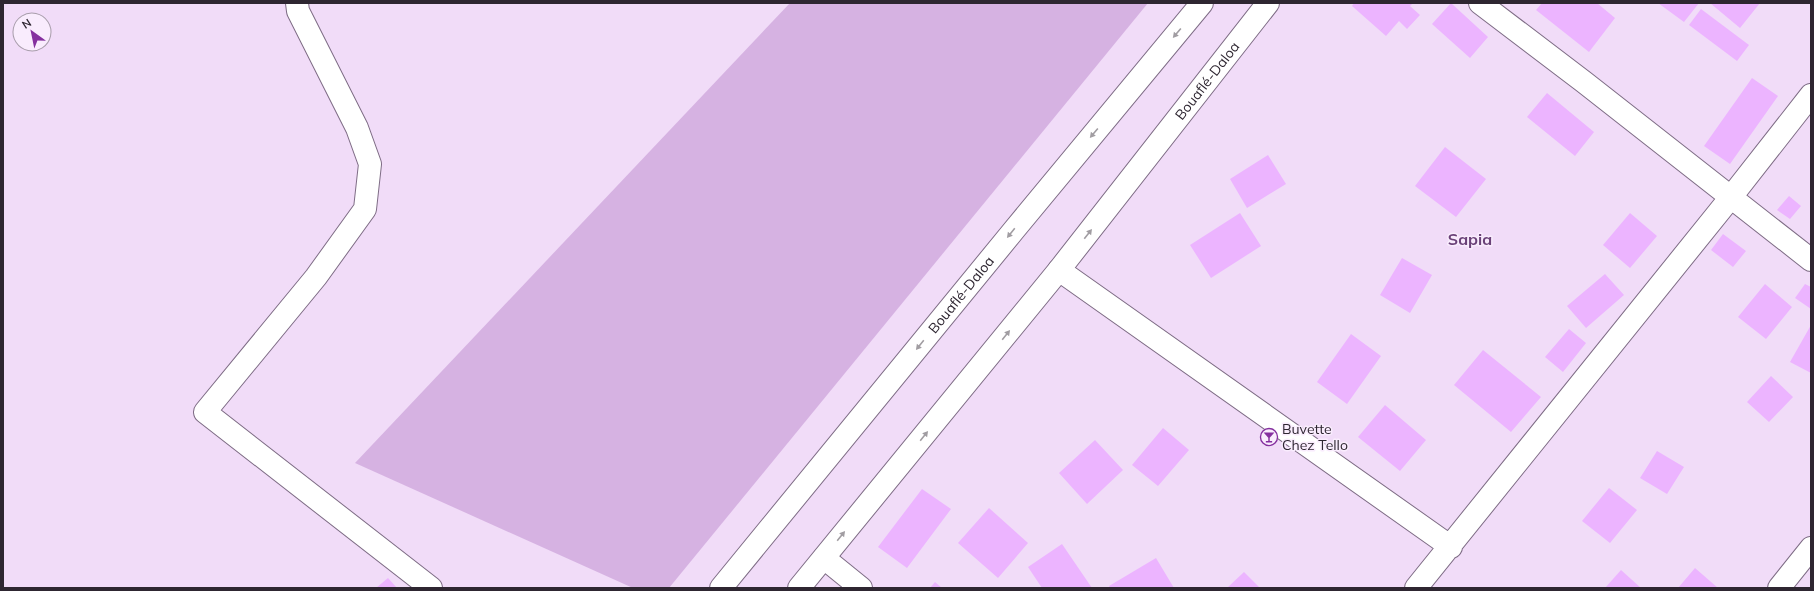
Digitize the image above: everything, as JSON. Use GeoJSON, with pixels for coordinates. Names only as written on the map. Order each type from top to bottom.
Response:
{"type":"FeatureCollection","features":[{"type":"Feature","properties":{"kind":"main road"},"geometry":{"type":"LineString","coordinates":[[297,3],[298,11],[357,128],[370,164],[365,209],[316,277],[205,412],[430,588]]}},
{"type":"Feature","properties":{"kind":"main road","name":"Bouaflé-Daloa"},"geometry":{"type":"LineString","coordinates":[[721,588],[1202,3]]}},
{"type":"Feature","properties":{"kind":"main road","name":"Bouaflé-Daloa"},"geometry":{"type":"LineString","coordinates":[[799,588],[1059,270],[1268,3]]}},
{"type":"Feature","properties":{"kind":"main road"},"geometry":{"type":"LineString","coordinates":[[1480,3],[1811,260]]}},
{"type":"Feature","properties":{"kind":"main road"},"geometry":{"type":"LineString","coordinates":[[1416,588],[1451,547],[1811,95]]}},
{"type":"Feature","properties":{"kind":"main road"},"geometry":{"type":"LineString","coordinates":[[1059,270],[1451,547]]}},
{"type":"Feature","properties":{"kind":"main road"},"geometry":{"type":"LineString","coordinates":[[1779,588],[1811,548]]}},
{"type":"Feature","properties":{"kind":"main road"},"geometry":{"type":"LineString","coordinates":[[824,558],[861,588]]}},
{"type":"Feature","properties":{"kind":"shaded area"},"geometry":{"type":"Polygon","coordinates":[[[790,3],[1148,3],[669,588],[633,588],[355,463],[790,3]]]}},
{"type":"Feature","properties":{"kind":"building"},"geometry":{"type":"Polygon","coordinates":[[[1354,3],[1413,3],[1410,6],[1420,15],[1407,29],[1399,21],[1386,36],[1352,6],[1354,3]]]}},
{"type":"Feature","properties":{"kind":"building"},"geometry":{"type":"Polygon","coordinates":[[[1451,3],[1488,37],[1470,58],[1432,24],[1451,3]]]}},
{"type":"Feature","properties":{"kind":"building"},"geometry":{"type":"Polygon","coordinates":[[[1542,3],[1597,3],[1615,18],[1589,52],[1536,10],[1542,3]]]}},
{"type":"Feature","properties":{"kind":"building"},"geometry":{"type":"Polygon","coordinates":[[[1658,3],[1699,3],[1684,22],[1658,3]]]}},
{"type":"Feature","properties":{"kind":"building"},"geometry":{"type":"Polygon","coordinates":[[[1710,3],[1760,3],[1740,28],[1710,3]]]}},
{"type":"Feature","properties":{"kind":"building"},"geometry":{"type":"Polygon","coordinates":[[[1701,9],[1749,45],[1737,61],[1689,25],[1701,9]]]}},
{"type":"Feature","properties":{"kind":"building"},"geometry":{"type":"Polygon","coordinates":[[[1752,78],[1778,96],[1730,164],[1704,146],[1752,78]]]}},
{"type":"Feature","properties":{"kind":"building"},"geometry":{"type":"Polygon","coordinates":[[[1547,93],[1594,132],[1575,156],[1527,117],[1547,93]]]}},
{"type":"Feature","properties":{"kind":"building"},"geometry":{"type":"Polygon","coordinates":[[[1445,147],[1486,179],[1456,217],[1415,186],[1445,147]]]}},
{"type":"Feature","properties":{"kind":"building"},"geometry":{"type":"Polygon","coordinates":[[[1268,155],[1286,184],[1247,208],[1230,179],[1268,155]]]}},
{"type":"Feature","properties":{"kind":"building"},"geometry":{"type":"Polygon","coordinates":[[[1789,196],[1801,206],[1790,219],[1777,210],[1789,196]]]}},
{"type":"Feature","properties":{"kind":"building"},"geometry":{"type":"Polygon","coordinates":[[[1240,213],[1261,246],[1211,278],[1190,245],[1240,213]]]}},
{"type":"Feature","properties":{"kind":"building"},"geometry":{"type":"Polygon","coordinates":[[[1630,213],[1657,236],[1630,268],[1603,245],[1630,213]]]}},
{"type":"Feature","properties":{"kind":"building"},"geometry":{"type":"Polygon","coordinates":[[[1723,234],[1746,251],[1733,267],[1711,250],[1723,234]]]}},
{"type":"Feature","properties":{"kind":"building"},"geometry":{"type":"Polygon","coordinates":[[[1402,258],[1432,275],[1410,313],[1380,295],[1402,258]]]}},
{"type":"Feature","properties":{"kind":"building"},"geometry":{"type":"Polygon","coordinates":[[[1605,274],[1624,295],[1586,328],[1567,306],[1605,274]]]}},
{"type":"Feature","properties":{"kind":"building"},"geometry":{"type":"Polygon","coordinates":[[[1765,284],[1792,307],[1766,339],[1738,317],[1765,284]]]}},
{"type":"Feature","properties":{"kind":"building"},"geometry":{"type":"Polygon","coordinates":[[[1805,284],[1811,287],[1811,309],[1795,298],[1805,284]]]}},
{"type":"Feature","properties":{"kind":"building"},"geometry":{"type":"Polygon","coordinates":[[[1811,325],[1811,373],[1790,362],[1811,325]]]}},
{"type":"Feature","properties":{"kind":"building"},"geometry":{"type":"Polygon","coordinates":[[[1569,329],[1586,343],[1563,372],[1545,357],[1569,329]]]}},
{"type":"Feature","properties":{"kind":"building"},"geometry":{"type":"Polygon","coordinates":[[[1351,334],[1381,356],[1347,404],[1317,382],[1351,334]]]}},
{"type":"Feature","properties":{"kind":"building"},"geometry":{"type":"Polygon","coordinates":[[[1483,350],[1541,397],[1511,432],[1454,385],[1483,350]]]}},
{"type":"Feature","properties":{"kind":"building"},"geometry":{"type":"Polygon","coordinates":[[[1771,376],[1793,397],[1769,422],[1747,402],[1771,376]]]}},
{"type":"Feature","properties":{"kind":"building"},"geometry":{"type":"Polygon","coordinates":[[[1385,405],[1426,440],[1400,471],[1358,437],[1385,405]]]}},
{"type":"Feature","properties":{"kind":"building"},"geometry":{"type":"Polygon","coordinates":[[[1163,428],[1189,450],[1158,486],[1132,465],[1163,428]]]}},
{"type":"Feature","properties":{"kind":"building"},"geometry":{"type":"Polygon","coordinates":[[[1095,440],[1123,470],[1087,504],[1059,473],[1095,440]]]}},
{"type":"Feature","properties":{"kind":"building"},"geometry":{"type":"Polygon","coordinates":[[[1657,451],[1684,467],[1667,494],[1640,478],[1657,451]]]}},
{"type":"Feature","properties":{"kind":"building"},"geometry":{"type":"Polygon","coordinates":[[[1609,488],[1637,510],[1610,543],[1582,521],[1609,488]]]}},
{"type":"Feature","properties":{"kind":"building"},"geometry":{"type":"Polygon","coordinates":[[[922,489],[951,509],[907,568],[878,547],[922,489]]]}},
{"type":"Feature","properties":{"kind":"building"},"geometry":{"type":"Polygon","coordinates":[[[989,508],[1028,543],[998,578],[958,543],[989,508]]]}},
{"type":"Feature","properties":{"kind":"building"},"geometry":{"type":"Polygon","coordinates":[[[1062,544],[1092,588],[1042,588],[1028,567],[1062,544]]]}},
{"type":"Feature","properties":{"kind":"building"},"geometry":{"type":"Polygon","coordinates":[[[1156,558],[1174,588],[1110,588],[1109,586],[1156,558]]]}},
{"type":"Feature","properties":{"kind":"building"},"geometry":{"type":"Polygon","coordinates":[[[1695,568],[1718,588],[1678,588],[1695,568]]]}},
{"type":"Feature","properties":{"kind":"building"},"geometry":{"type":"Polygon","coordinates":[[[1621,570],[1641,588],[1605,588],[1621,570]]]}},
{"type":"Feature","properties":{"kind":"building"},"geometry":{"type":"Polygon","coordinates":[[[1244,572],[1260,588],[1227,588],[1244,572]]]}},
{"type":"Feature","properties":{"kind":"building"},"geometry":{"type":"Polygon","coordinates":[[[388,578],[397,588],[376,588],[388,578]]]}},
{"type":"Feature","properties":{"kind":"building"},"geometry":{"type":"Polygon","coordinates":[[[935,582],[942,588],[930,588],[935,582]]]}},
{"type":"Feature","properties":{"kind":"place","name":"Buvette Chez Tello"},"geometry":{"type":"Point","coordinates":[1269,437]}},
{"type":"Feature","properties":{"kind":"district","name":"Sapia"},"geometry":{"type":"Point","coordinates":[1470,239]}}]}
